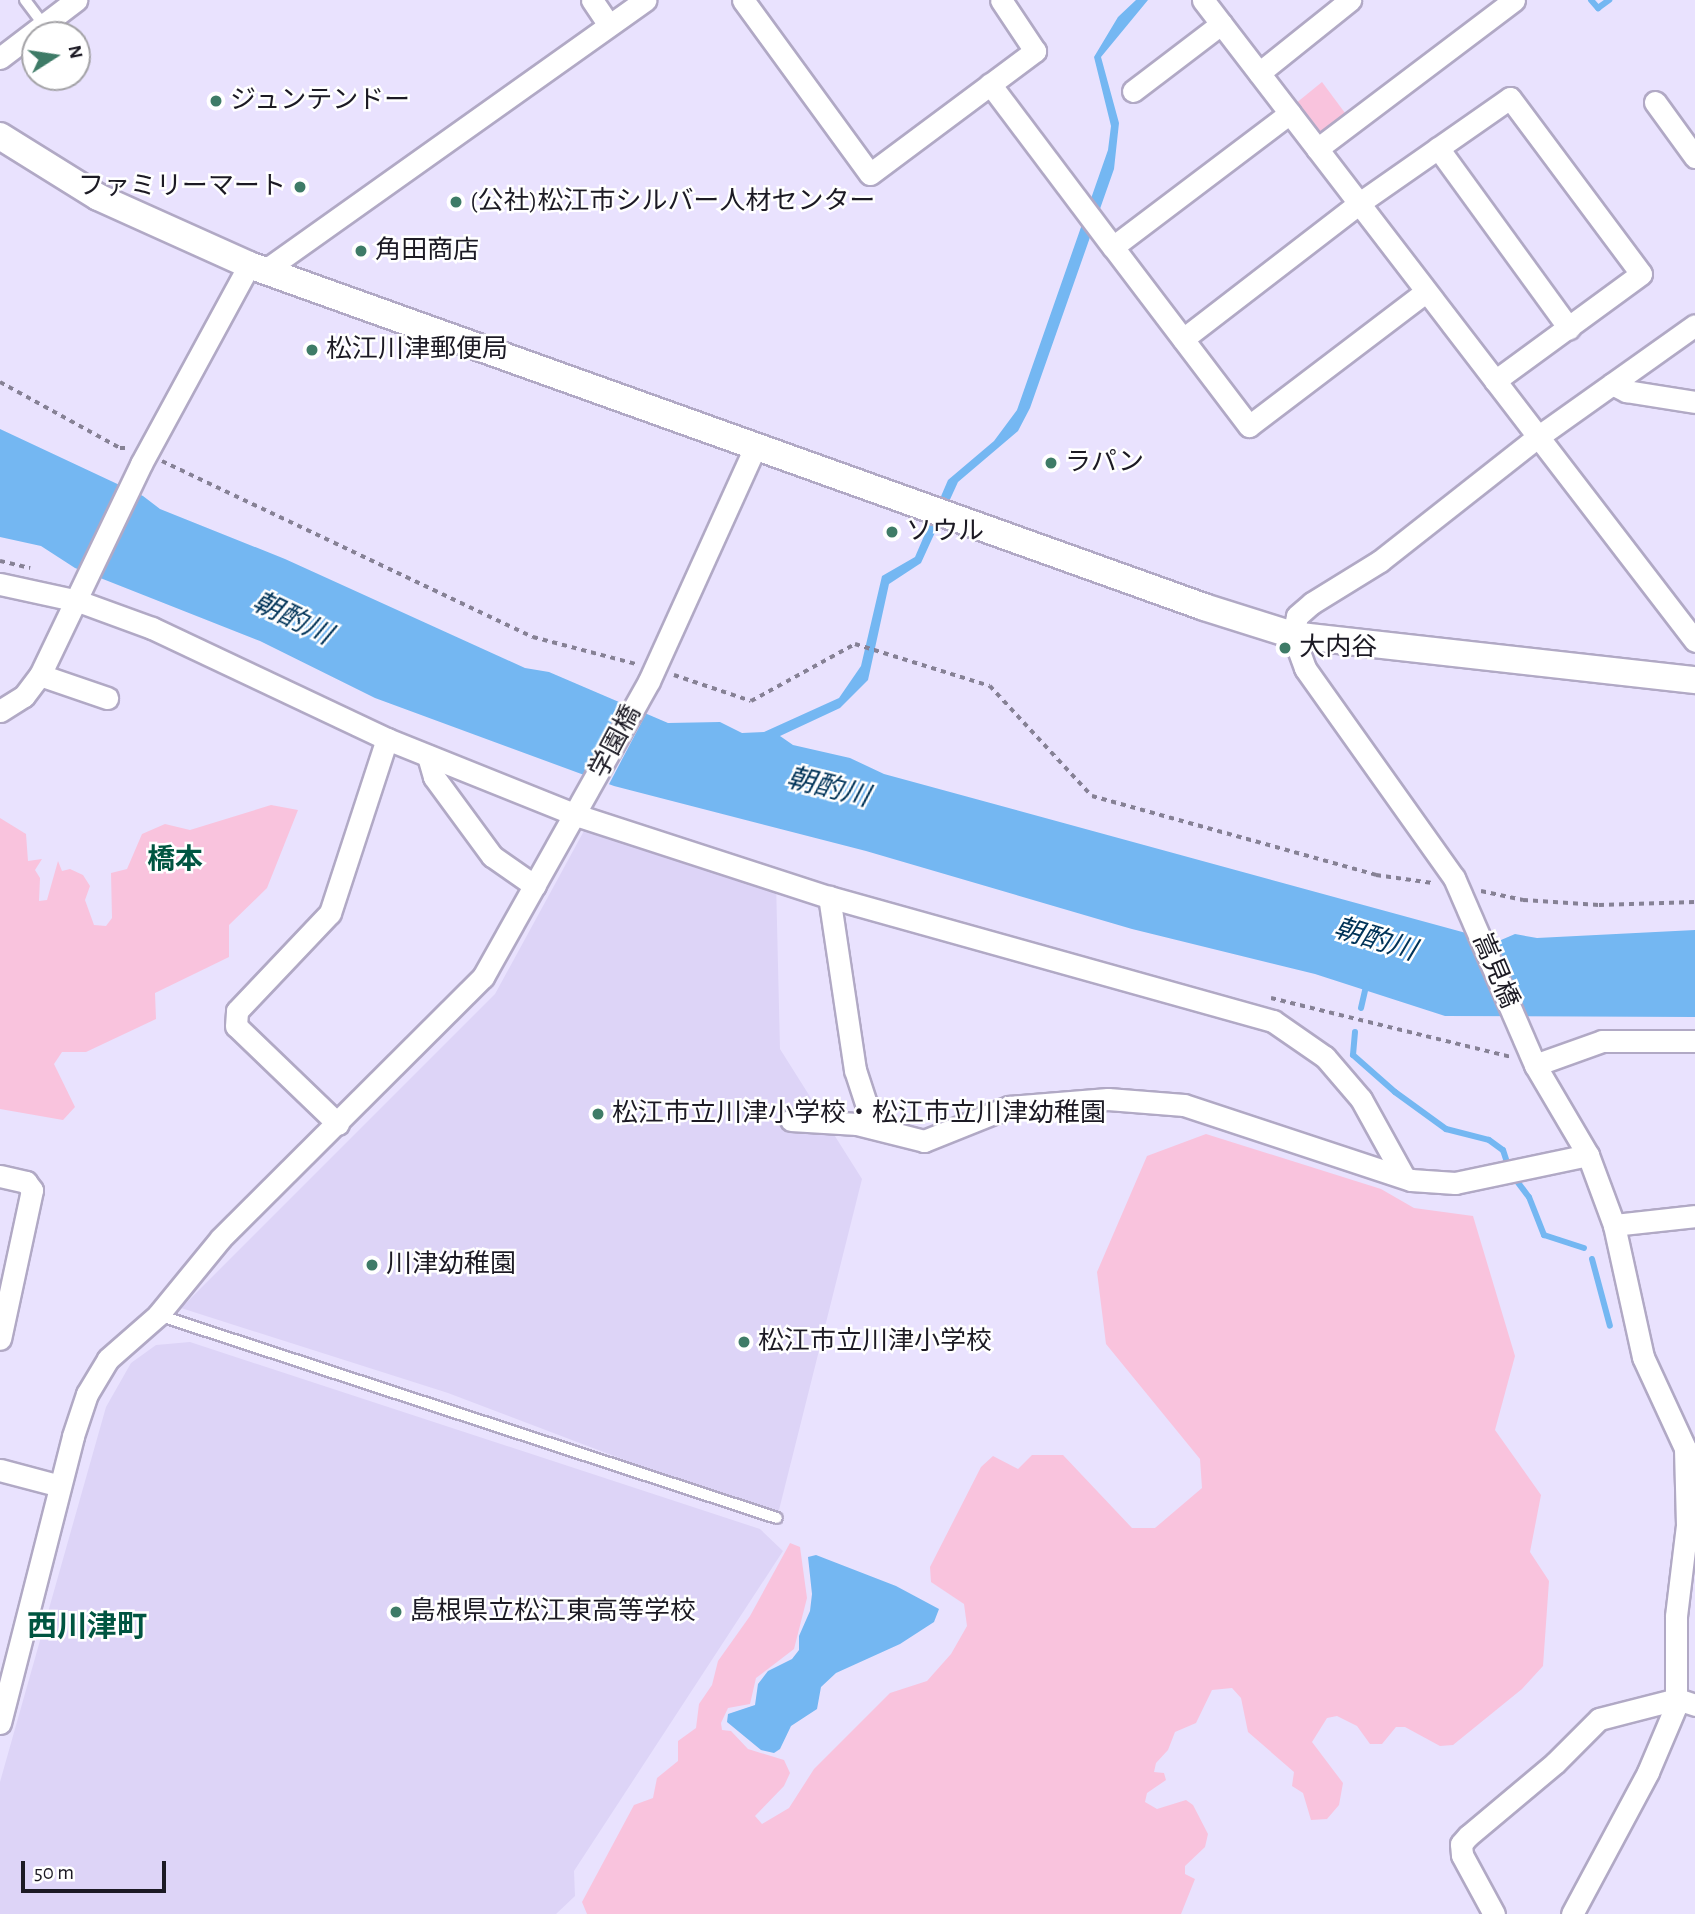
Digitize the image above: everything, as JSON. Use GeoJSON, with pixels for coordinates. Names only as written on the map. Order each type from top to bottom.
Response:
{"type":"FeatureCollection","features":[{"type":"Feature","properties":{"kind":"street"},"geometry":{"type":"LineString","coordinates":[[49,21],[76,0]]}},
{"type":"Feature","properties":{"kind":"street"},"geometry":{"type":"LineString","coordinates":[[592,0],[609,25]]}},
{"type":"Feature","properties":{"kind":"street"},"geometry":{"type":"LineString","coordinates":[[0,711],[24,696],[40,675],[81,595],[145,456],[256,268],[645,0]]}},
{"type":"Feature","properties":{"kind":"street"},"geometry":{"type":"LineString","coordinates":[[743,0],[870,174],[1035,51],[1001,0]]}},
{"type":"Feature","properties":{"kind":"street"},"geometry":{"type":"LineString","coordinates":[[1259,73],[1350,0]]}},
{"type":"Feature","properties":{"kind":"street"},"geometry":{"type":"LineString","coordinates":[[1317,149],[1514,0]]}},
{"type":"Feature","properties":{"kind":"street"},"geometry":{"type":"LineString","coordinates":[[1205,1],[1424,293],[1539,436],[1695,641]]}},
{"type":"Feature","properties":{"kind":"street"},"geometry":{"type":"LineString","coordinates":[[1133,91],[1221,24]]}},
{"type":"Feature","properties":{"kind":"street"},"geometry":{"type":"LineString","coordinates":[[0,58],[21,42]]}},
{"type":"Feature","properties":{"kind":"street"},"geometry":{"type":"LineString","coordinates":[[990,84],[1249,426],[1424,293]]}},
{"type":"Feature","properties":{"kind":"street"},"geometry":{"type":"LineString","coordinates":[[1182,339],[1358,204],[1510,98],[1641,274],[1495,381]]}},
{"type":"Feature","properties":{"kind":"street"},"geometry":{"type":"LineString","coordinates":[[1655,102],[1695,157]]}},
{"type":"Feature","properties":{"kind":"street"},"geometry":{"type":"LineString","coordinates":[[1113,247],[1290,113]]}},
{"type":"Feature","properties":{"kind":"street"},"geometry":{"type":"LineString","coordinates":[[0,136],[98,197],[256,268],[940,513],[1293,635],[1695,680]]}},
{"type":"Feature","properties":{"kind":"street"},"geometry":{"type":"LineString","coordinates":[[1438,148],[1569,328]]}},
{"type":"Feature","properties":{"kind":"street"},"geometry":{"type":"LineString","coordinates":[[1293,635],[1297,616],[1312,603],[1380,561],[1539,436],[1695,325]]}},
{"type":"Feature","properties":{"kind":"street"},"geometry":{"type":"LineString","coordinates":[[1612,384],[1626,391],[1695,401]]}},
{"type":"Feature","properties":{"kind":"street","name":"学園橋"},"geometry":{"type":"LineString","coordinates":[[0,1723],[60,1486],[88,1394],[108,1359],[158,1315],[221,1238],[483,977],[580,809],[652,675],[755,447]]}},
{"type":"Feature","properties":{"kind":"street"},"geometry":{"type":"LineString","coordinates":[[0,584],[81,595],[387,740],[829,897],[1273,1021],[1325,1057],[1361,1099],[1404,1177]]}},
{"type":"Feature","properties":{"kind":"street","name":"嵩見橋"},"geometry":{"type":"LineString","coordinates":[[1293,635],[1305,667],[1460,891],[1535,1065],[1588,1155],[1614,1225],[1643,1357],[1685,1448],[1688,1525],[1676,1616],[1686,1702],[1670,1725],[1648,1772],[1572,1914]]}},
{"type":"Feature","properties":{"kind":"street"},"geometry":{"type":"LineString","coordinates":[[40,675],[107,698]]}},
{"type":"Feature","properties":{"kind":"street"},"geometry":{"type":"LineString","coordinates":[[338,1124],[236,1026],[237,1011],[330,913],[387,740]]}},
{"type":"Feature","properties":{"kind":"street"},"geometry":{"type":"LineString","coordinates":[[428,756],[434,777],[492,856],[535,886]]}},
{"type":"Feature","properties":{"kind":"street"},"geometry":{"type":"LineString","coordinates":[[829,897],[855,1070],[874,1128]]}},
{"type":"Feature","properties":{"kind":"street"},"geometry":{"type":"LineString","coordinates":[[1535,1065],[1602,1041],[1695,1041]]}},
{"type":"Feature","properties":{"kind":"street"},"geometry":{"type":"LineString","coordinates":[[791,1120],[874,1128],[924,1141],[1009,1107],[1108,1099],[1184,1105],[1404,1177],[1455,1183],[1588,1155]]}},
{"type":"Feature","properties":{"kind":"street"},"geometry":{"type":"LineString","coordinates":[[0,1176],[26,1182],[32,1190],[0,1339]]}},
{"type":"Feature","properties":{"kind":"street"},"geometry":{"type":"LineString","coordinates":[[1614,1225],[1695,1216]]}},
{"type":"Feature","properties":{"kind":"street"},"geometry":{"type":"LineString","coordinates":[[0,1470],[60,1486]]}},
{"type":"Feature","properties":{"kind":"street"},"geometry":{"type":"LineString","coordinates":[[1494,1914],[1462,1855],[1461,1844],[1468,1836],[1555,1763],[1599,1719],[1686,1702]]}},
{"type":"Feature","properties":{"kind":"lane"},"geometry":{"type":"LineString","coordinates":[[25,0],[41,21]]}},
{"type":"Feature","properties":{"kind":"lane"},"geometry":{"type":"LineString","coordinates":[[158,1315],[776,1518]]}},
{"type":"Feature","properties":{"kind":"path"},"geometry":{"type":"LineString","coordinates":[[0,382],[120,448],[145,456],[533,637],[652,675],[751,701],[855,644],[990,686],[1092,796],[1376,875],[1460,891],[1536,901],[1695,902]]}},
{"type":"Feature","properties":{"kind":"path"},"geometry":{"type":"LineString","coordinates":[[1268,997],[1465,1043],[1535,1065]]}},
{"type":"Feature","properties":{"kind":"shaded area"},"geometry":{"type":"Polygon","coordinates":[[[1322,82],[1348,117],[1323,135],[1295,104],[1322,82]]]}},
{"type":"Feature","properties":{"kind":"shaded area"},"geometry":{"type":"Polygon","coordinates":[[[271,805],[298,810],[267,888],[229,925],[229,957],[155,993],[156,1019],[86,1052],[62,1052],[54,1064],[75,1107],[63,1120],[0,1109],[0,818],[26,834],[28,861],[42,859],[35,870],[40,878],[39,901],[47,900],[58,861],[62,871],[70,869],[83,875],[90,886],[85,900],[94,925],[106,926],[112,918],[111,873],[127,869],[142,834],[165,824],[190,830],[271,805]]]}},
{"type":"Feature","properties":{"kind":"shaded area","name":"松江市立川津小学校・松江市立川津幼稚園"},"geometry":{"type":"Polygon","coordinates":[[[585,829],[776,881],[780,1049],[862,1179],[777,1518],[448,1393],[181,1308],[495,994],[585,829]]]}},
{"type":"Feature","properties":{"kind":"shaded area"},"geometry":{"type":"Polygon","coordinates":[[[1206,1134],[1381,1189],[1414,1208],[1473,1216],[1515,1356],[1495,1430],[1541,1495],[1530,1552],[1549,1581],[1543,1666],[1522,1689],[1453,1745],[1440,1746],[1405,1727],[1396,1727],[1382,1744],[1370,1744],[1357,1726],[1337,1716],[1327,1718],[1312,1742],[1343,1783],[1339,1805],[1327,1819],[1311,1820],[1303,1793],[1292,1786],[1294,1772],[1248,1732],[1241,1698],[1232,1688],[1212,1690],[1196,1723],[1175,1732],[1168,1750],[1156,1763],[1154,1772],[1164,1773],[1166,1780],[1147,1793],[1145,1802],[1157,1809],[1186,1800],[1193,1805],[1208,1834],[1205,1847],[1185,1866],[1185,1874],[1195,1879],[1181,1914],[587,1914],[582,1902],[634,1805],[653,1798],[657,1778],[678,1761],[678,1741],[696,1728],[699,1704],[712,1685],[718,1661],[750,1616],[790,1543],[800,1547],[807,1598],[794,1649],[756,1678],[750,1704],[728,1708],[721,1723],[722,1730],[731,1731],[748,1749],[784,1760],[790,1773],[784,1786],[755,1816],[762,1824],[789,1808],[814,1769],[890,1693],[927,1681],[951,1654],[967,1626],[964,1604],[931,1582],[930,1567],[981,1467],[993,1456],[1018,1469],[1032,1455],[1063,1455],[1132,1528],[1155,1528],[1202,1488],[1200,1459],[1106,1344],[1097,1272],[1147,1156],[1206,1134]]]}},
{"type":"Feature","properties":{"kind":"shaded area","name":"島根県立松江東高等学校"},"geometry":{"type":"Polygon","coordinates":[[[190,1342],[760,1529],[783,1551],[574,1871],[575,1896],[556,1914],[0,1914],[0,1782],[106,1407],[131,1363],[156,1345],[190,1342]]]}},
{"type":"Feature","properties":{"kind":"water","name":"朝酌川"},"geometry":{"type":"Polygon","coordinates":[[[1136,0],[1148,0],[1101,57],[1119,123],[1114,169],[1030,408],[1018,431],[958,482],[921,563],[889,584],[868,680],[840,708],[780,736],[793,745],[850,758],[884,774],[1466,933],[1473,952],[1515,934],[1537,938],[1695,930],[1695,1017],[1445,1016],[1315,974],[1132,929],[866,851],[614,786],[375,698],[260,641],[75,568],[41,546],[0,537],[0,429],[143,496],[160,509],[285,559],[525,668],[549,672],[668,723],[720,722],[742,733],[764,732],[839,698],[861,666],[882,576],[915,557],[948,480],[994,441],[1017,410],[1108,150],[1111,126],[1094,57],[1118,17],[1136,0]]]}},
{"type":"Feature","properties":{"kind":"water"},"geometry":{"type":"Polygon","coordinates":[[[816,1555],[896,1586],[939,1609],[934,1622],[900,1644],[836,1673],[821,1687],[817,1709],[791,1726],[780,1749],[774,1753],[761,1750],[727,1722],[728,1714],[755,1705],[758,1684],[768,1671],[792,1659],[799,1650],[799,1636],[810,1611],[812,1594],[808,1557],[816,1555]]]}},
{"type":"Feature","properties":{"kind":"pier"},"geometry":{"type":"Polygon","coordinates":[[[625,704],[648,710],[607,788],[584,780],[625,704]]]}},
{"type":"Feature","properties":{"kind":"waterway"},"geometry":{"type":"LineString","coordinates":[[1591,0],[1598,8],[1609,0]]}},
{"type":"Feature","properties":{"kind":"waterway"},"geometry":{"type":"LineString","coordinates":[[1361,1008],[1367,982]]}},
{"type":"Feature","properties":{"kind":"waterway"},"geometry":{"type":"LineString","coordinates":[[1355,1032],[1353,1055],[1395,1092],[1446,1129],[1489,1140],[1503,1150],[1507,1162]]}},
{"type":"Feature","properties":{"kind":"waterway"},"geometry":{"type":"LineString","coordinates":[[1513,1176],[1529,1197],[1544,1235],[1584,1248]]}},
{"type":"Feature","properties":{"kind":"waterway"},"geometry":{"type":"LineString","coordinates":[[1592,1259],[1610,1326]]}},
{"type":"Feature","properties":{"kind":"place","name":"ジュンテンドー"},"geometry":{"type":"Point","coordinates":[216,101]}},
{"type":"Feature","properties":{"kind":"place","name":"ファミリーマート"},"geometry":{"type":"Point","coordinates":[300,187]}},
{"type":"Feature","properties":{"kind":"place","name":"(公社)松江市シルバー人材センター"},"geometry":{"type":"Point","coordinates":[456,202]}},
{"type":"Feature","properties":{"kind":"place","name":"角田商店"},"geometry":{"type":"Point","coordinates":[361,251]}},
{"type":"Feature","properties":{"kind":"place","name":"松江川津郵便局"},"geometry":{"type":"Point","coordinates":[312,350]}},
{"type":"Feature","properties":{"kind":"place","name":"ラパン"},"geometry":{"type":"Point","coordinates":[1051,463]}},
{"type":"Feature","properties":{"kind":"place","name":"ソウル"},"geometry":{"type":"Point","coordinates":[892,532]}},
{"type":"Feature","properties":{"kind":"place","name":"大内谷"},"geometry":{"type":"Point","coordinates":[1285,648]}},
{"type":"Feature","properties":{"kind":"place","name":"松江市立川津小学校・松江市立川津幼稚園"},"geometry":{"type":"Point","coordinates":[598,1114]}},
{"type":"Feature","properties":{"kind":"place","name":"川津幼稚園"},"geometry":{"type":"Point","coordinates":[372,1265]}},
{"type":"Feature","properties":{"kind":"place","name":"松江市立川津小学校"},"geometry":{"type":"Point","coordinates":[744,1342]}},
{"type":"Feature","properties":{"kind":"place","name":"島根県立松江東高等学校"},"geometry":{"type":"Point","coordinates":[396,1612]}},
{"type":"Feature","properties":{"kind":"district","name":"橋本"},"geometry":{"type":"Point","coordinates":[175,860]}},
{"type":"Feature","properties":{"kind":"district","name":"西川津町"},"geometry":{"type":"Point","coordinates":[87,1627]}}]}
